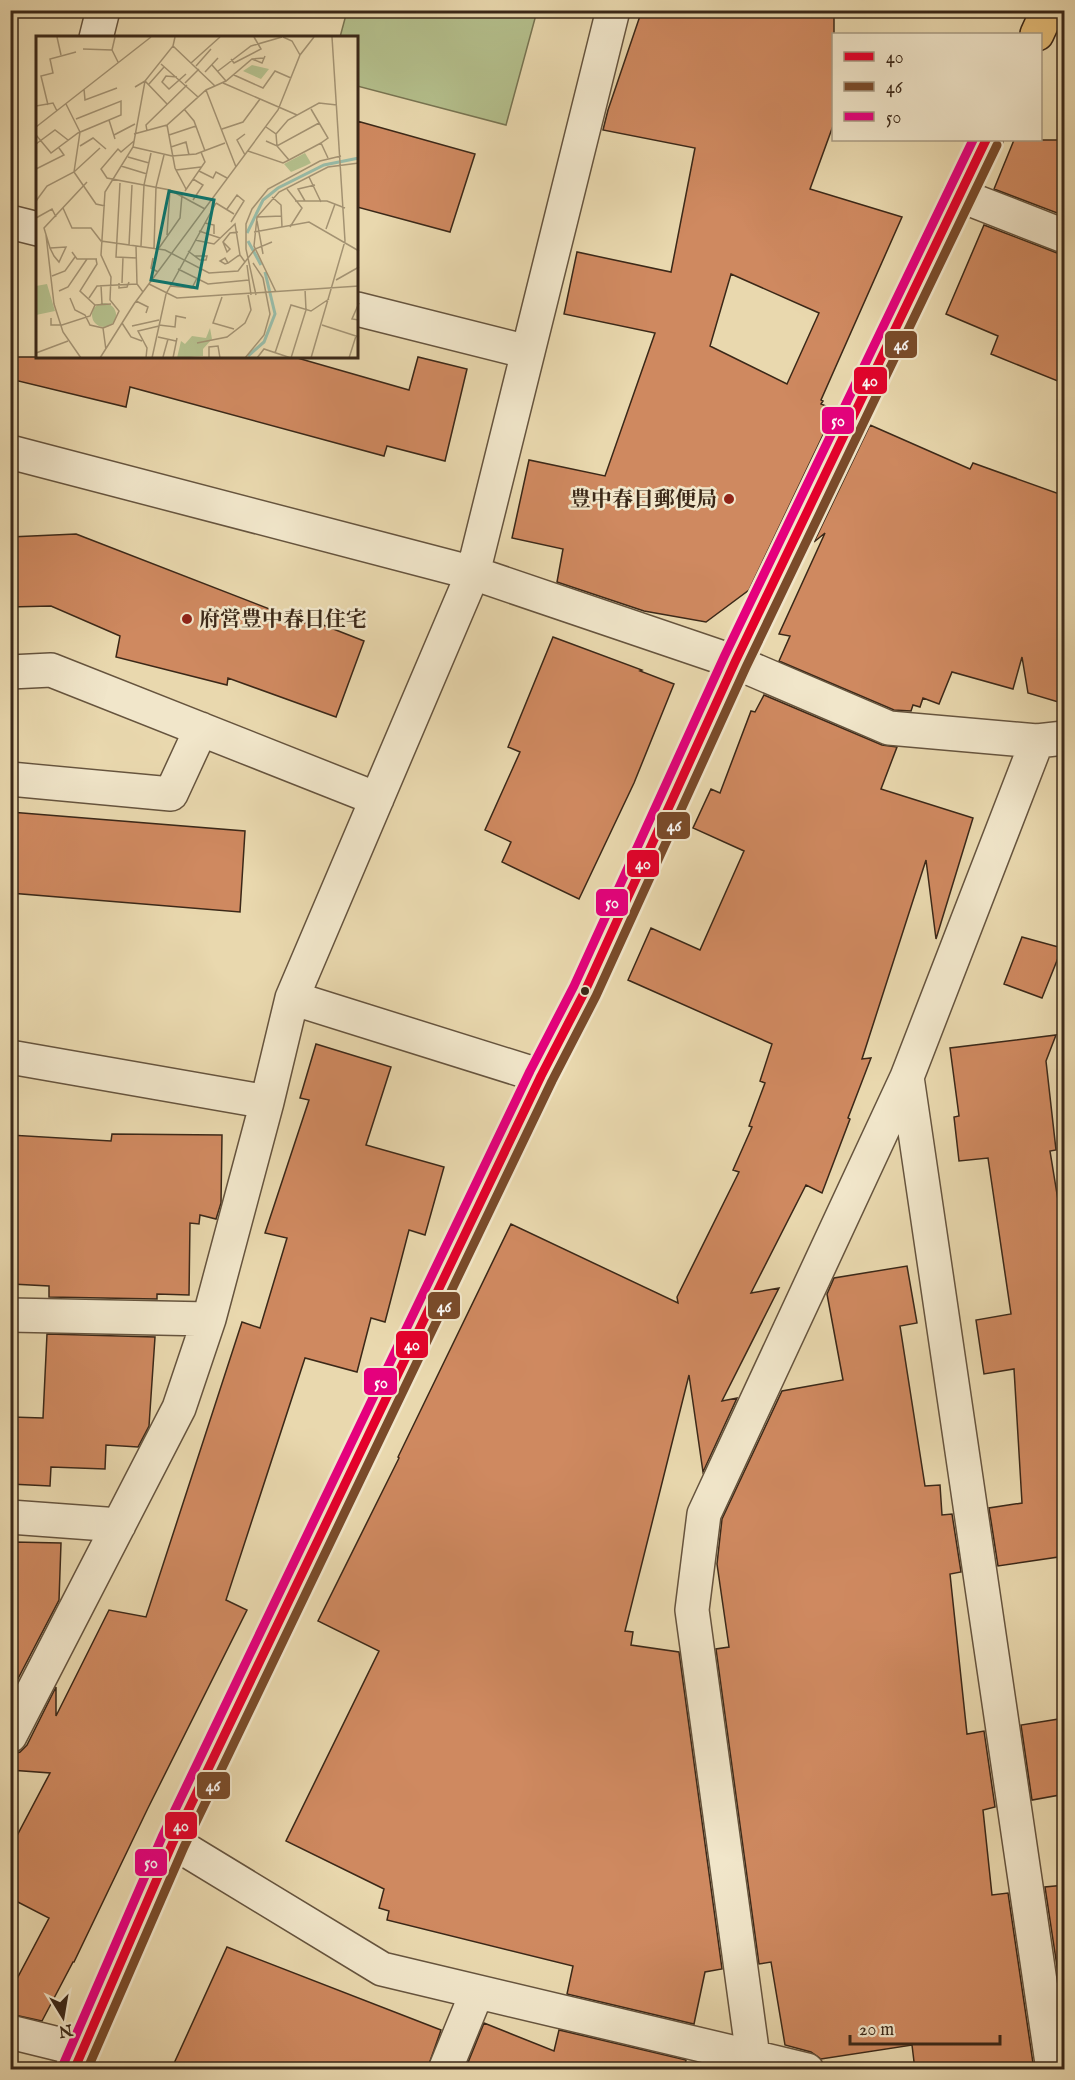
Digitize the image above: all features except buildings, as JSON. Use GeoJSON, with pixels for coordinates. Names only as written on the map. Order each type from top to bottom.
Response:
{"type":"FeatureCollection","features":[{"type":"Feature","properties":{"kind":"main road"},"geometry":{"type":"LineString","coordinates":[[1037,33],[1048,10]]}},
{"type":"Feature","properties":{"kind":"main road"},"geometry":{"type":"LineString","coordinates":[[79,2060],[173,1842],[541,1076],[585,991],[735,662],[986,141]]}},
{"type":"Feature","properties":{"kind":"street"},"geometry":{"type":"LineString","coordinates":[[96,36],[103,10]]}},
{"type":"Feature","properties":{"kind":"street"},"geometry":{"type":"LineString","coordinates":[[10,1736],[179,1408],[209,1319],[267,1102],[292,998],[473,573],[613,10]]}},
{"type":"Feature","properties":{"kind":"street"},"geometry":{"type":"LineString","coordinates":[[959,195],[1065,236]]}},
{"type":"Feature","properties":{"kind":"street"},"geometry":{"type":"LineString","coordinates":[[10,222],[36,228]]}},
{"type":"Feature","properties":{"kind":"street"},"geometry":{"type":"LineString","coordinates":[[358,309],[528,352]]}},
{"type":"Feature","properties":{"kind":"street"},"geometry":{"type":"LineString","coordinates":[[10,452],[473,573],[735,662],[889,728],[1051,740],[907,1077],[704,1514],[692,1610],[736,2060]]}},
{"type":"Feature","properties":{"kind":"street"},"geometry":{"type":"LineString","coordinates":[[10,672],[51,670],[377,799]]}},
{"type":"Feature","properties":{"kind":"street"},"geometry":{"type":"LineString","coordinates":[[10,779],[171,794],[201,729]]}},
{"type":"Feature","properties":{"kind":"street"},"geometry":{"type":"LineString","coordinates":[[292,998],[541,1076]]}},
{"type":"Feature","properties":{"kind":"street"},"geometry":{"type":"LineString","coordinates":[[10,1057],[267,1102]]}},
{"type":"Feature","properties":{"kind":"street"},"geometry":{"type":"LineString","coordinates":[[907,1077],[1053,2070]]}},
{"type":"Feature","properties":{"kind":"street"},"geometry":{"type":"LineString","coordinates":[[10,1315],[209,1319]]}},
{"type":"Feature","properties":{"kind":"street"},"geometry":{"type":"LineString","coordinates":[[10,1517],[119,1525]]}},
{"type":"Feature","properties":{"kind":"street"},"geometry":{"type":"LineString","coordinates":[[173,1842],[382,1969],[736,2060],[807,2070]]}},
{"type":"Feature","properties":{"kind":"street"},"geometry":{"type":"LineString","coordinates":[[445,2070],[477,1992]]}},
{"type":"Feature","properties":{"kind":"street"},"geometry":{"type":"LineString","coordinates":[[10,2032],[79,2060]]}},
{"type":"Feature","properties":{"kind":"green space"},"geometry":{"type":"Polygon","coordinates":[[[347,11],[537,11],[506,125],[358,86],[358,36],[340,36],[347,11]]]}},
{"type":"Feature","properties":{"kind":"transit line","name":"50"},"geometry":{"type":"LineString","coordinates":[[63,2065],[162,1837],[530,1071],[574,986],[724,657],[973,141]]}},
{"type":"Feature","properties":{"kind":"transit line","name":"40"},"geometry":{"type":"LineString","coordinates":[[74,2070],[173,1842],[541,1076],[585,991],[735,662],[986,141]]}},
{"type":"Feature","properties":{"kind":"transit line","name":"46"},"geometry":{"type":"LineString","coordinates":[[87,2070],[184,1847],[552,1081],[596,996],[746,667],[997,145]]}},
{"type":"Feature","properties":{"kind":"place","name":"豊中春日郵便局"},"geometry":{"type":"Point","coordinates":[729,499]}},
{"type":"Feature","properties":{"kind":"place","name":"府営豊中春日住宅"},"geometry":{"type":"Point","coordinates":[187,619]}}]}
